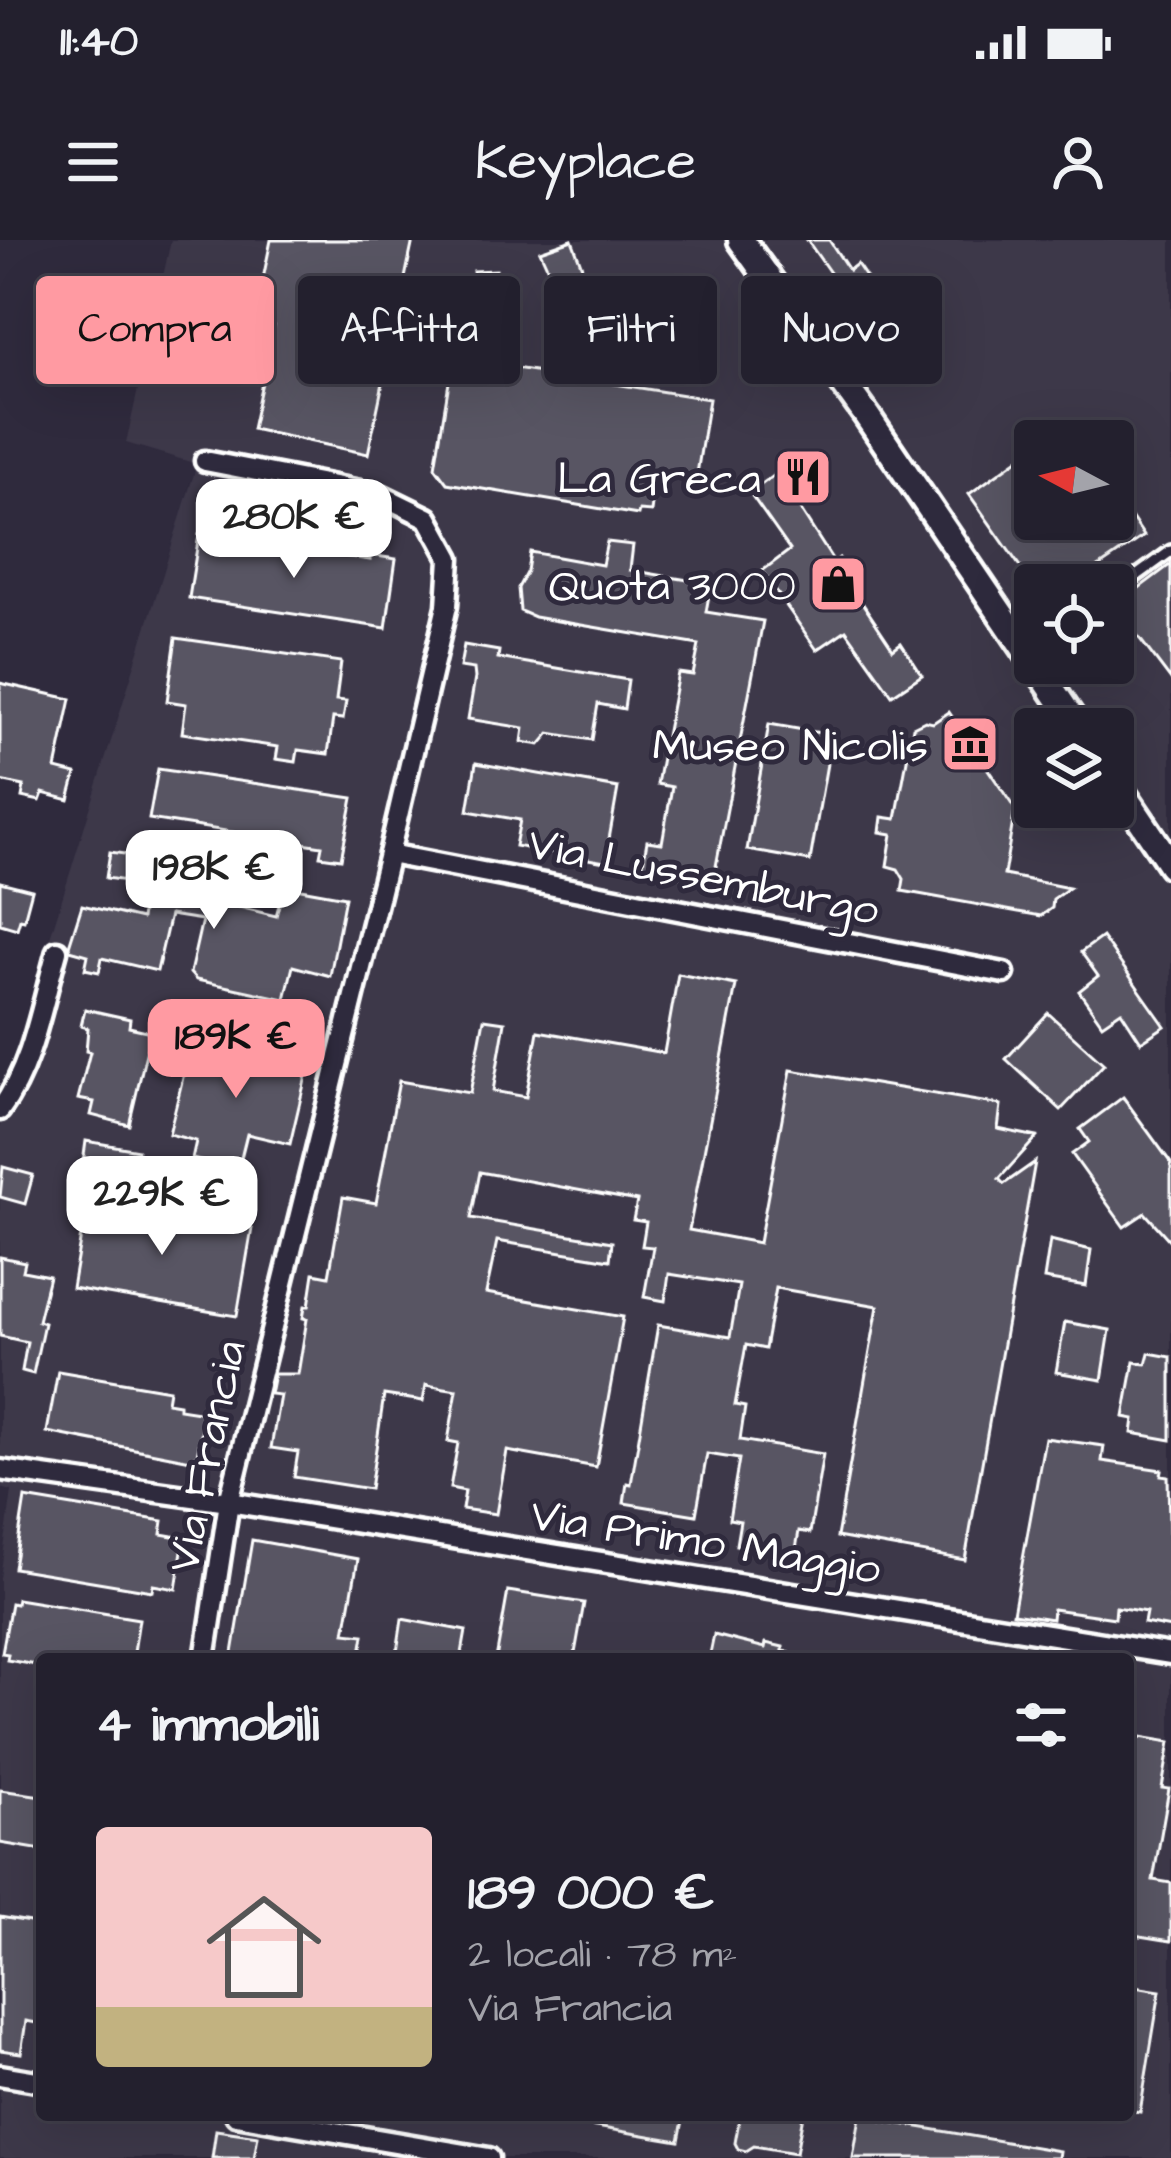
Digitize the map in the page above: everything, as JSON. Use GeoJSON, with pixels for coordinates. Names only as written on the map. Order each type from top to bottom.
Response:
{"type":"FeatureCollection","features":[{"type":"Feature","properties":{"kind":"main road"},"geometry":{"type":"LineString","coordinates":[[741,240],[1014,634]]}},
{"type":"Feature","properties":{"kind":"main road"},"geometry":{"type":"LineString","coordinates":[[1134,810],[1171,865]]}},
{"type":"Feature","properties":{"kind":"street","name":"Via Francia"},"geometry":{"type":"LineString","coordinates":[[205,461],[381,495],[428,518],[450,558],[447,606],[230,1502],[206,1653]]}},
{"type":"Feature","properties":{"kind":"street","name":"Via Lussemburgo"},"geometry":{"type":"LineString","coordinates":[[389,854],[1004,973]]}},
{"type":"Feature","properties":{"kind":"street"},"geometry":{"type":"LineString","coordinates":[[0,1110],[26,1062],[57,951]]}},
{"type":"Feature","properties":{"kind":"street","name":"Via Primo Maggio"},"geometry":{"type":"LineString","coordinates":[[0,1470],[230,1502],[1171,1654]]}},
{"type":"Feature","properties":{"kind":"street"},"geometry":{"type":"LineString","coordinates":[[0,2075],[36,2081]]}},
{"type":"Feature","properties":{"kind":"street"},"geometry":{"type":"LineString","coordinates":[[271,2121],[489,2158]]}},
{"type":"Feature","properties":{"kind":"lane"},"geometry":{"type":"LineString","coordinates":[[1134,577],[1171,550]]}},
{"type":"Feature","properties":{"kind":"shaded area"},"geometry":{"type":"Polygon","coordinates":[[[171,240],[1171,240],[1171,2158],[0,2158],[0,1578],[12,1491],[0,1488],[0,1085],[6,1079],[197,464],[126,443],[139,384],[274,384],[274,276],[163,276],[171,240]]]}},
{"type":"Feature","properties":{"kind":"building"},"geometry":{"type":"Polygon","coordinates":[[[271,240],[413,240],[405,276],[298,276],[298,384],[383,384],[368,454],[252,429],[262,384],[274,384],[274,276],[264,276],[271,240]]]}},
{"type":"Feature","properties":{"kind":"building"},"geometry":{"type":"Polygon","coordinates":[[[572,240],[585,276],[551,276],[540,251],[572,240]]]}},
{"type":"Feature","properties":{"kind":"building"},"geometry":{"type":"Polygon","coordinates":[[[807,240],[829,240],[849,270],[857,264],[865,276],[832,276],[807,240]]]}},
{"type":"Feature","properties":{"kind":"building"},"geometry":{"type":"Polygon","coordinates":[[[496,270],[496,276],[473,276],[473,271],[496,270]]]}},
{"type":"Feature","properties":{"kind":"building"},"geometry":{"type":"Polygon","coordinates":[[[520,369],[544,373],[544,384],[615,384],[709,399],[696,480],[656,474],[651,512],[639,511],[638,515],[447,483],[435,467],[449,384],[520,384],[520,369]]]}},
{"type":"Feature","properties":{"kind":"building"},"geometry":{"type":"Polygon","coordinates":[[[801,455],[823,488],[798,506],[834,562],[839,558],[859,588],[855,592],[893,649],[901,643],[922,675],[892,695],[846,630],[817,650],[762,571],[790,550],[750,493],[801,455]]]}},
{"type":"Feature","properties":{"kind":"building"},"geometry":{"type":"Polygon","coordinates":[[[1014,462],[1014,540],[1134,540],[1134,521],[1144,536],[1103,564],[1018,564],[969,494],[1014,462]]]}},
{"type":"Feature","properties":{"kind":"building"},"geometry":{"type":"Polygon","coordinates":[[[199,535],[370,560],[370,555],[396,559],[386,628],[189,598],[199,535]]]}},
{"type":"Feature","properties":{"kind":"building"},"geometry":{"type":"Polygon","coordinates":[[[607,542],[633,545],[630,570],[711,584],[706,612],[763,621],[713,882],[642,869],[647,841],[662,843],[672,787],[657,784],[678,673],[693,675],[699,645],[520,611],[518,588],[530,552],[602,565],[607,542]]]}},
{"type":"Feature","properties":{"kind":"building"},"geometry":{"type":"Polygon","coordinates":[[[1171,564],[1171,680],[1134,631],[1134,592],[1171,564]]]}},
{"type":"Feature","properties":{"kind":"building"},"geometry":{"type":"Polygon","coordinates":[[[176,638],[341,662],[336,700],[346,701],[343,719],[333,718],[328,754],[298,750],[296,762],[276,759],[278,747],[182,733],[186,704],[167,701],[176,638]]]}},
{"type":"Feature","properties":{"kind":"building"},"geometry":{"type":"Polygon","coordinates":[[[464,645],[499,651],[498,658],[628,680],[624,709],[598,704],[592,740],[550,733],[540,745],[522,742],[524,728],[468,719],[475,678],[474,669],[460,667],[464,645]]]}},
{"type":"Feature","properties":{"kind":"building"},"geometry":{"type":"Polygon","coordinates":[[[0,683],[71,699],[56,769],[76,774],[69,800],[43,793],[40,801],[22,797],[24,786],[0,781],[0,683]]]}},
{"type":"Feature","properties":{"kind":"building"},"geometry":{"type":"Polygon","coordinates":[[[949,712],[1014,808],[1004,875],[1069,888],[1041,916],[902,891],[904,879],[898,869],[887,866],[892,834],[880,832],[882,817],[896,819],[913,727],[933,723],[949,712]]]}},
{"type":"Feature","properties":{"kind":"building"},"geometry":{"type":"Polygon","coordinates":[[[769,724],[832,735],[810,861],[747,850],[769,724]]]}},
{"type":"Feature","properties":{"kind":"building"},"geometry":{"type":"Polygon","coordinates":[[[476,763],[618,788],[605,862],[515,846],[520,820],[468,811],[476,763]]]}},
{"type":"Feature","properties":{"kind":"building"},"geometry":{"type":"Polygon","coordinates":[[[158,769],[353,798],[341,859],[320,856],[322,846],[149,819],[158,769]]]}},
{"type":"Feature","properties":{"kind":"building"},"geometry":{"type":"Polygon","coordinates":[[[110,852],[168,860],[164,884],[195,888],[193,896],[276,916],[284,886],[345,897],[330,976],[293,966],[285,999],[196,980],[190,973],[202,920],[170,915],[157,971],[102,958],[99,972],[85,969],[88,955],[69,946],[82,905],[141,919],[146,884],[106,878],[110,852]]]}},
{"type":"Feature","properties":{"kind":"building"},"geometry":{"type":"Polygon","coordinates":[[[0,882],[32,890],[17,929],[0,924],[0,882]]]}},
{"type":"Feature","properties":{"kind":"building"},"geometry":{"type":"Polygon","coordinates":[[[1102,937],[1165,1026],[1141,1042],[1121,1011],[1102,1024],[1079,991],[1098,976],[1081,952],[1102,937]]]}},
{"type":"Feature","properties":{"kind":"building"},"geometry":{"type":"Polygon","coordinates":[[[678,974],[736,985],[689,1230],[759,1243],[791,1070],[1001,1105],[998,1129],[1037,1137],[999,1179],[1004,1184],[1035,1162],[965,1560],[837,1537],[878,1306],[776,1288],[765,1349],[746,1345],[735,1405],[745,1407],[740,1440],[823,1454],[810,1533],[799,1531],[795,1555],[736,1545],[740,1521],[729,1519],[739,1459],[707,1454],[696,1515],[624,1503],[658,1325],[730,1337],[739,1285],[669,1274],[665,1301],[644,1297],[653,1247],[642,1246],[646,1222],[633,1220],[637,1201],[480,1172],[471,1218],[612,1242],[610,1260],[497,1241],[486,1293],[623,1317],[596,1467],[507,1451],[496,1514],[462,1509],[465,1491],[450,1488],[458,1443],[448,1441],[457,1390],[426,1385],[423,1401],[384,1395],[370,1489],[294,1477],[298,1452],[271,1448],[280,1395],[270,1394],[274,1374],[298,1374],[305,1306],[309,1306],[314,1273],[329,1276],[343,1197],[376,1203],[399,1081],[470,1093],[484,1019],[505,1022],[493,1091],[526,1097],[538,1031],[664,1053],[678,974]]]}},
{"type":"Feature","properties":{"kind":"building"},"geometry":{"type":"Polygon","coordinates":[[[85,1009],[130,1019],[129,1027],[151,1032],[129,1125],[91,1115],[94,1102],[78,1099],[90,1052],[86,1051],[88,1028],[81,1026],[85,1009]]]}},
{"type":"Feature","properties":{"kind":"building"},"geometry":{"type":"Polygon","coordinates":[[[1048,1013],[1104,1064],[1061,1110],[1006,1059],[1048,1013]]]}},
{"type":"Feature","properties":{"kind":"building"},"geometry":{"type":"Polygon","coordinates":[[[192,1041],[309,1063],[290,1144],[247,1134],[238,1170],[192,1159],[196,1141],[169,1134],[192,1041]]]}},
{"type":"Feature","properties":{"kind":"building"},"geometry":{"type":"Polygon","coordinates":[[[1123,1097],[1171,1163],[1171,1242],[1145,1213],[1124,1227],[1072,1154],[1089,1142],[1080,1129],[1123,1097]]]}},
{"type":"Feature","properties":{"kind":"building"},"geometry":{"type":"Polygon","coordinates":[[[86,1141],[138,1150],[134,1171],[83,1163],[86,1141]]]}},
{"type":"Feature","properties":{"kind":"building"},"geometry":{"type":"Polygon","coordinates":[[[3,1167],[33,1175],[25,1204],[0,1197],[3,1167]]]}},
{"type":"Feature","properties":{"kind":"building"},"geometry":{"type":"Polygon","coordinates":[[[87,1200],[252,1228],[237,1316],[72,1288],[87,1200]]]}},
{"type":"Feature","properties":{"kind":"building"},"geometry":{"type":"Polygon","coordinates":[[[1050,1240],[1091,1250],[1086,1286],[1044,1279],[1050,1240]]]}},
{"type":"Feature","properties":{"kind":"building"},"geometry":{"type":"Polygon","coordinates":[[[0,1257],[25,1262],[23,1271],[49,1276],[38,1321],[44,1323],[33,1374],[22,1371],[27,1342],[0,1336],[0,1257]]]}},
{"type":"Feature","properties":{"kind":"building"},"geometry":{"type":"Polygon","coordinates":[[[1065,1322],[1110,1330],[1102,1380],[1056,1372],[1065,1322]]]}},
{"type":"Feature","properties":{"kind":"building"},"geometry":{"type":"Polygon","coordinates":[[[1149,1353],[1171,1357],[1171,1440],[1132,1433],[1134,1419],[1124,1417],[1134,1362],[1146,1364],[1149,1353]]]}},
{"type":"Feature","properties":{"kind":"building"},"geometry":{"type":"Polygon","coordinates":[[[58,1371],[169,1390],[167,1402],[205,1413],[196,1461],[47,1432],[58,1371]]]}},
{"type":"Feature","properties":{"kind":"building"},"geometry":{"type":"Polygon","coordinates":[[[1045,1438],[1104,1446],[1102,1461],[1162,1470],[1161,1475],[1168,1476],[1171,1628],[1144,1623],[1146,1612],[1116,1607],[1115,1618],[1053,1609],[1052,1619],[1013,1613],[1045,1438]]]}},
{"type":"Feature","properties":{"kind":"building"},"geometry":{"type":"Polygon","coordinates":[[[25,1498],[163,1521],[161,1534],[184,1538],[176,1589],[153,1585],[152,1591],[14,1568],[25,1498]]]}},
{"type":"Feature","properties":{"kind":"building"},"geometry":{"type":"Polygon","coordinates":[[[252,1540],[358,1559],[345,1633],[364,1635],[361,1653],[233,1653],[252,1540]]]}},
{"type":"Feature","properties":{"kind":"building"},"geometry":{"type":"Polygon","coordinates":[[[508,1591],[584,1603],[575,1653],[497,1653],[508,1591]]]}},
{"type":"Feature","properties":{"kind":"building"},"geometry":{"type":"Polygon","coordinates":[[[17,1599],[139,1619],[134,1653],[36,1653],[36,1665],[7,1660],[8,1654],[2,1653],[11,1603],[16,1604],[17,1599]]]}},
{"type":"Feature","properties":{"kind":"building"},"geometry":{"type":"Polygon","coordinates":[[[402,1619],[466,1631],[462,1653],[397,1653],[402,1619]]]}},
{"type":"Feature","properties":{"kind":"building"},"geometry":{"type":"Polygon","coordinates":[[[714,1635],[765,1648],[766,1643],[789,1652],[789,1653],[710,1653],[714,1635]]]}},
{"type":"Feature","properties":{"kind":"building"},"geometry":{"type":"Polygon","coordinates":[[[1134,1736],[1170,1742],[1162,1788],[1169,1789],[1153,1880],[1171,1883],[1171,1941],[1134,1935],[1134,1736]]]}},
{"type":"Feature","properties":{"kind":"building"},"geometry":{"type":"Polygon","coordinates":[[[0,1790],[36,1795],[36,1849],[0,1843],[0,1790]]]}},
{"type":"Feature","properties":{"kind":"building"},"geometry":{"type":"Polygon","coordinates":[[[0,1917],[36,1923],[36,2023],[26,2021],[21,2053],[0,2050],[0,1917]]]}},
{"type":"Feature","properties":{"kind":"building"},"geometry":{"type":"Polygon","coordinates":[[[1134,1987],[1160,1991],[1140,2112],[1134,2111],[1134,1987]]]}},
{"type":"Feature","properties":{"kind":"building"},"geometry":{"type":"Polygon","coordinates":[[[566,2121],[683,2121],[679,2141],[566,2121]]]}},
{"type":"Feature","properties":{"kind":"building"},"geometry":{"type":"Polygon","coordinates":[[[739,2121],[802,2121],[796,2153],[754,2146],[746,2151],[735,2143],[739,2121]]]}},
{"type":"Feature","properties":{"kind":"building"},"geometry":{"type":"Polygon","coordinates":[[[859,2121],[1059,2151],[1058,2158],[853,2158],[859,2121]]]}},
{"type":"Feature","properties":{"kind":"building"},"geometry":{"type":"Polygon","coordinates":[[[216,2130],[258,2136],[254,2158],[212,2158],[216,2130]]]}},
{"type":"Feature","properties":{"kind":"place","name":"La Greca"},"geometry":{"type":"Point","coordinates":[803,477]}},
{"type":"Feature","properties":{"kind":"place","name":"Quota 3000"},"geometry":{"type":"Point","coordinates":[838,584]}},
{"type":"Feature","properties":{"kind":"place","name":"Museo Nicolis"},"geometry":{"type":"Point","coordinates":[970,744]}}]}
